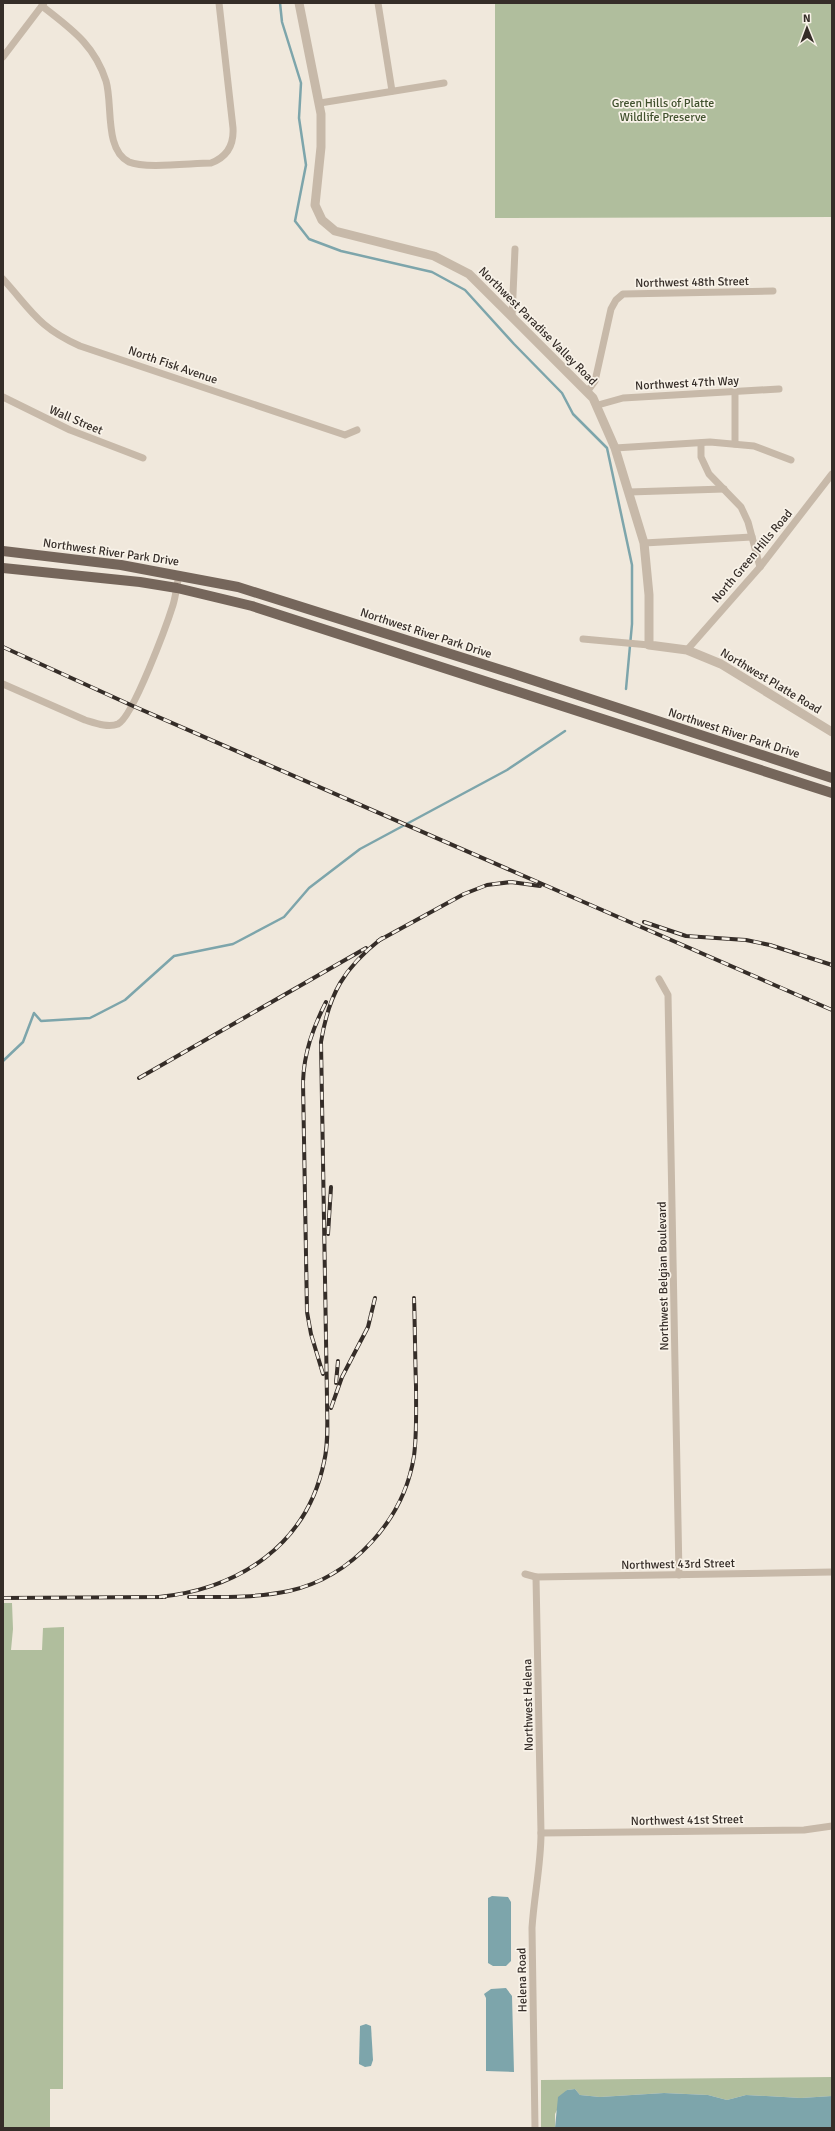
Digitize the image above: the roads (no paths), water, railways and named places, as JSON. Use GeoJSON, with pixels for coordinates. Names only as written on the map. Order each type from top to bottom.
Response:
{"type":"FeatureCollection","features":[{"type":"Feature","properties":{"kind":"main road","name":"Northwest River Park Drive"},"geometry":{"type":"LineString","coordinates":[[3,551],[121,565],[179,574],[238,587],[511,673],[832,778]]}},
{"type":"Feature","properties":{"kind":"main road"},"geometry":{"type":"LineString","coordinates":[[3,568],[134,581],[176,588],[245,604],[691,746],[832,793]]}},
{"type":"Feature","properties":{"kind":"main road"},"geometry":{"type":"LineString","coordinates":[[506,688],[511,673]]}},
{"type":"Feature","properties":{"kind":"street"},"geometry":{"type":"LineString","coordinates":[[3,56],[43,5],[81,37],[97,60],[109,93],[113,141],[121,156],[130,162],[141,165],[211,163],[227,153],[233,141],[234,128],[219,3]]}},
{"type":"Feature","properties":{"kind":"street","name":"Northwest Paradise Valley Road"},"geometry":{"type":"LineString","coordinates":[[299,3],[320,103],[321,147],[315,200],[317,211],[322,220],[335,231],[434,256],[455,265],[470,274],[588,392],[598,405],[615,448],[644,543],[649,595],[644,645]]}},
{"type":"Feature","properties":{"kind":"street"},"geometry":{"type":"LineString","coordinates":[[378,3],[392,91]]}},
{"type":"Feature","properties":{"kind":"street"},"geometry":{"type":"LineString","coordinates":[[320,103],[444,83]]}},
{"type":"Feature","properties":{"kind":"street"},"geometry":{"type":"LineString","coordinates":[[512,317],[515,249]]}},
{"type":"Feature","properties":{"kind":"street","name":"North Fisk Avenue"},"geometry":{"type":"LineString","coordinates":[[3,278],[38,320],[62,338],[80,346],[345,435],[357,430]]}},
{"type":"Feature","properties":{"kind":"street","name":"Northwest 48th Street"},"geometry":{"type":"LineString","coordinates":[[588,392],[595,381],[612,309],[616,300],[623,294],[773,291]]}},
{"type":"Feature","properties":{"kind":"street","name":"Northwest 47th Way"},"geometry":{"type":"LineString","coordinates":[[598,405],[623,398],[779,389]]}},
{"type":"Feature","properties":{"kind":"street"},"geometry":{"type":"LineString","coordinates":[[735,391],[735,444]]}},
{"type":"Feature","properties":{"kind":"street","name":"Wall Street"},"geometry":{"type":"LineString","coordinates":[[3,397],[70,430],[143,458]]}},
{"type":"Feature","properties":{"kind":"street"},"geometry":{"type":"LineString","coordinates":[[701,443],[701,456],[709,474],[741,507],[752,537],[760,567]]}},
{"type":"Feature","properties":{"kind":"street"},"geometry":{"type":"LineString","coordinates":[[615,448],[701,443],[735,444],[754,446],[791,460]]}},
{"type":"Feature","properties":{"kind":"street","name":"North Green Hills Road"},"geometry":{"type":"LineString","coordinates":[[687,650],[760,567],[832,474]]}},
{"type":"Feature","properties":{"kind":"street"},"geometry":{"type":"LineString","coordinates":[[629,492],[724,489]]}},
{"type":"Feature","properties":{"kind":"street"},"geometry":{"type":"LineString","coordinates":[[644,543],[752,537]]}},
{"type":"Feature","properties":{"kind":"street"},"geometry":{"type":"LineString","coordinates":[[3,684],[85,720],[99,724],[118,724],[126,718],[135,702],[173,604],[179,574]]}},
{"type":"Feature","properties":{"kind":"street"},"geometry":{"type":"LineString","coordinates":[[582,640],[644,645]]}},
{"type":"Feature","properties":{"kind":"street","name":"Northwest Platte Road"},"geometry":{"type":"LineString","coordinates":[[644,645],[687,650],[721,664],[832,732]]}},
{"type":"Feature","properties":{"kind":"street","name":"Northwest Belgian Boulevard"},"geometry":{"type":"LineString","coordinates":[[659,979],[668,995],[679,1575]]}},
{"type":"Feature","properties":{"kind":"street","name":"Northwest 43rd Street"},"geometry":{"type":"LineString","coordinates":[[525,1574],[536,1577],[832,1572]]}},
{"type":"Feature","properties":{"kind":"street","name":"Northwest Helena"},"geometry":{"type":"LineString","coordinates":[[536,1577],[542,1833]]}},
{"type":"Feature","properties":{"kind":"street","name":"Northwest 41st Street"},"geometry":{"type":"LineString","coordinates":[[542,1833],[804,1830],[832,1826]]}},
{"type":"Feature","properties":{"kind":"street","name":"Helena Road"},"geometry":{"type":"LineString","coordinates":[[535,2128],[532,1928],[533,1908],[541,1863],[542,1833]]}},
{"type":"Feature","properties":{"kind":"water"},"geometry":{"type":"Polygon","coordinates":[[[492,1896],[508,1897],[511,1902],[511,1961],[506,1966],[493,1966],[488,1963],[488,1898],[492,1896]]]}},
{"type":"Feature","properties":{"kind":"water"},"geometry":{"type":"Polygon","coordinates":[[[506,1988],[512,1996],[514,2072],[486,2071],[486,1998],[484,1994],[491,1989],[506,1988]]]}},
{"type":"Feature","properties":{"kind":"water"},"geometry":{"type":"Polygon","coordinates":[[[366,2024],[371,2026],[373,2060],[371,2066],[365,2067],[359,2064],[360,2026],[366,2024]]]}},
{"type":"Feature","properties":{"kind":"water"},"geometry":{"type":"Polygon","coordinates":[[[575,2089],[580,2095],[600,2097],[664,2093],[708,2095],[727,2100],[746,2095],[801,2098],[832,2096],[832,2128],[555,2128],[558,2097],[567,2090],[575,2089]]]}},
{"type":"Feature","properties":{"kind":"waterway"},"geometry":{"type":"LineString","coordinates":[[280,3],[282,22],[301,83],[299,118],[306,165],[295,221],[309,239],[341,251],[432,272],[465,290],[514,344],[562,393],[573,414],[607,448],[632,565],[632,624],[626,689]]}},
{"type":"Feature","properties":{"kind":"waterway"},"geometry":{"type":"LineString","coordinates":[[3,1061],[23,1042],[34,1013],[41,1021],[90,1018],[125,1000],[174,956],[233,944],[284,917],[309,888],[360,849],[507,770],[565,731]]}},
{"type":"Feature","properties":{"kind":"railway"},"geometry":{"type":"LineString","coordinates":[[3,647],[133,706],[832,1010]]}},
{"type":"Feature","properties":{"kind":"railway"},"geometry":{"type":"LineString","coordinates":[[378,941],[464,894],[487,885],[511,882],[540,886]]}},
{"type":"Feature","properties":{"kind":"railway"},"geometry":{"type":"LineString","coordinates":[[644,922],[686,936],[746,940],[770,945],[832,965]]}},
{"type":"Feature","properties":{"kind":"railway"},"geometry":{"type":"LineString","coordinates":[[159,1597],[188,1592],[216,1584],[242,1573],[265,1558],[285,1539],[302,1517],[315,1491],[327,1447],[321,1042],[329,1009],[340,983],[358,960],[382,938]]}},
{"type":"Feature","properties":{"kind":"railway"},"geometry":{"type":"LineString","coordinates":[[139,1078],[366,948]]}},
{"type":"Feature","properties":{"kind":"railway"},"geometry":{"type":"LineString","coordinates":[[323,1374],[311,1334],[307,1312],[303,1082],[307,1050],[317,1021],[326,1002]]}},
{"type":"Feature","properties":{"kind":"railway"},"geometry":{"type":"LineString","coordinates":[[328,1234],[331,1187]]}},
{"type":"Feature","properties":{"kind":"railway"},"geometry":{"type":"LineString","coordinates":[[331,1408],[342,1377],[368,1327],[375,1298]]}},
{"type":"Feature","properties":{"kind":"railway"},"geometry":{"type":"LineString","coordinates":[[189,1597],[239,1597],[264,1595],[289,1591],[312,1584],[334,1573],[354,1559],[387,1523],[399,1502],[408,1480],[414,1456],[416,1439],[414,1298]]}},
{"type":"Feature","properties":{"kind":"railway"},"geometry":{"type":"LineString","coordinates":[[336,1383],[338,1361]]}},
{"type":"Feature","properties":{"kind":"railway"},"geometry":{"type":"LineString","coordinates":[[3,1598],[165,1597]]}},
{"type":"Feature","properties":{"kind":"park label","name":"Green Hills of Platte Wildlife Preserve"},"geometry":{"type":"Point","coordinates":[663,110]}}]}
